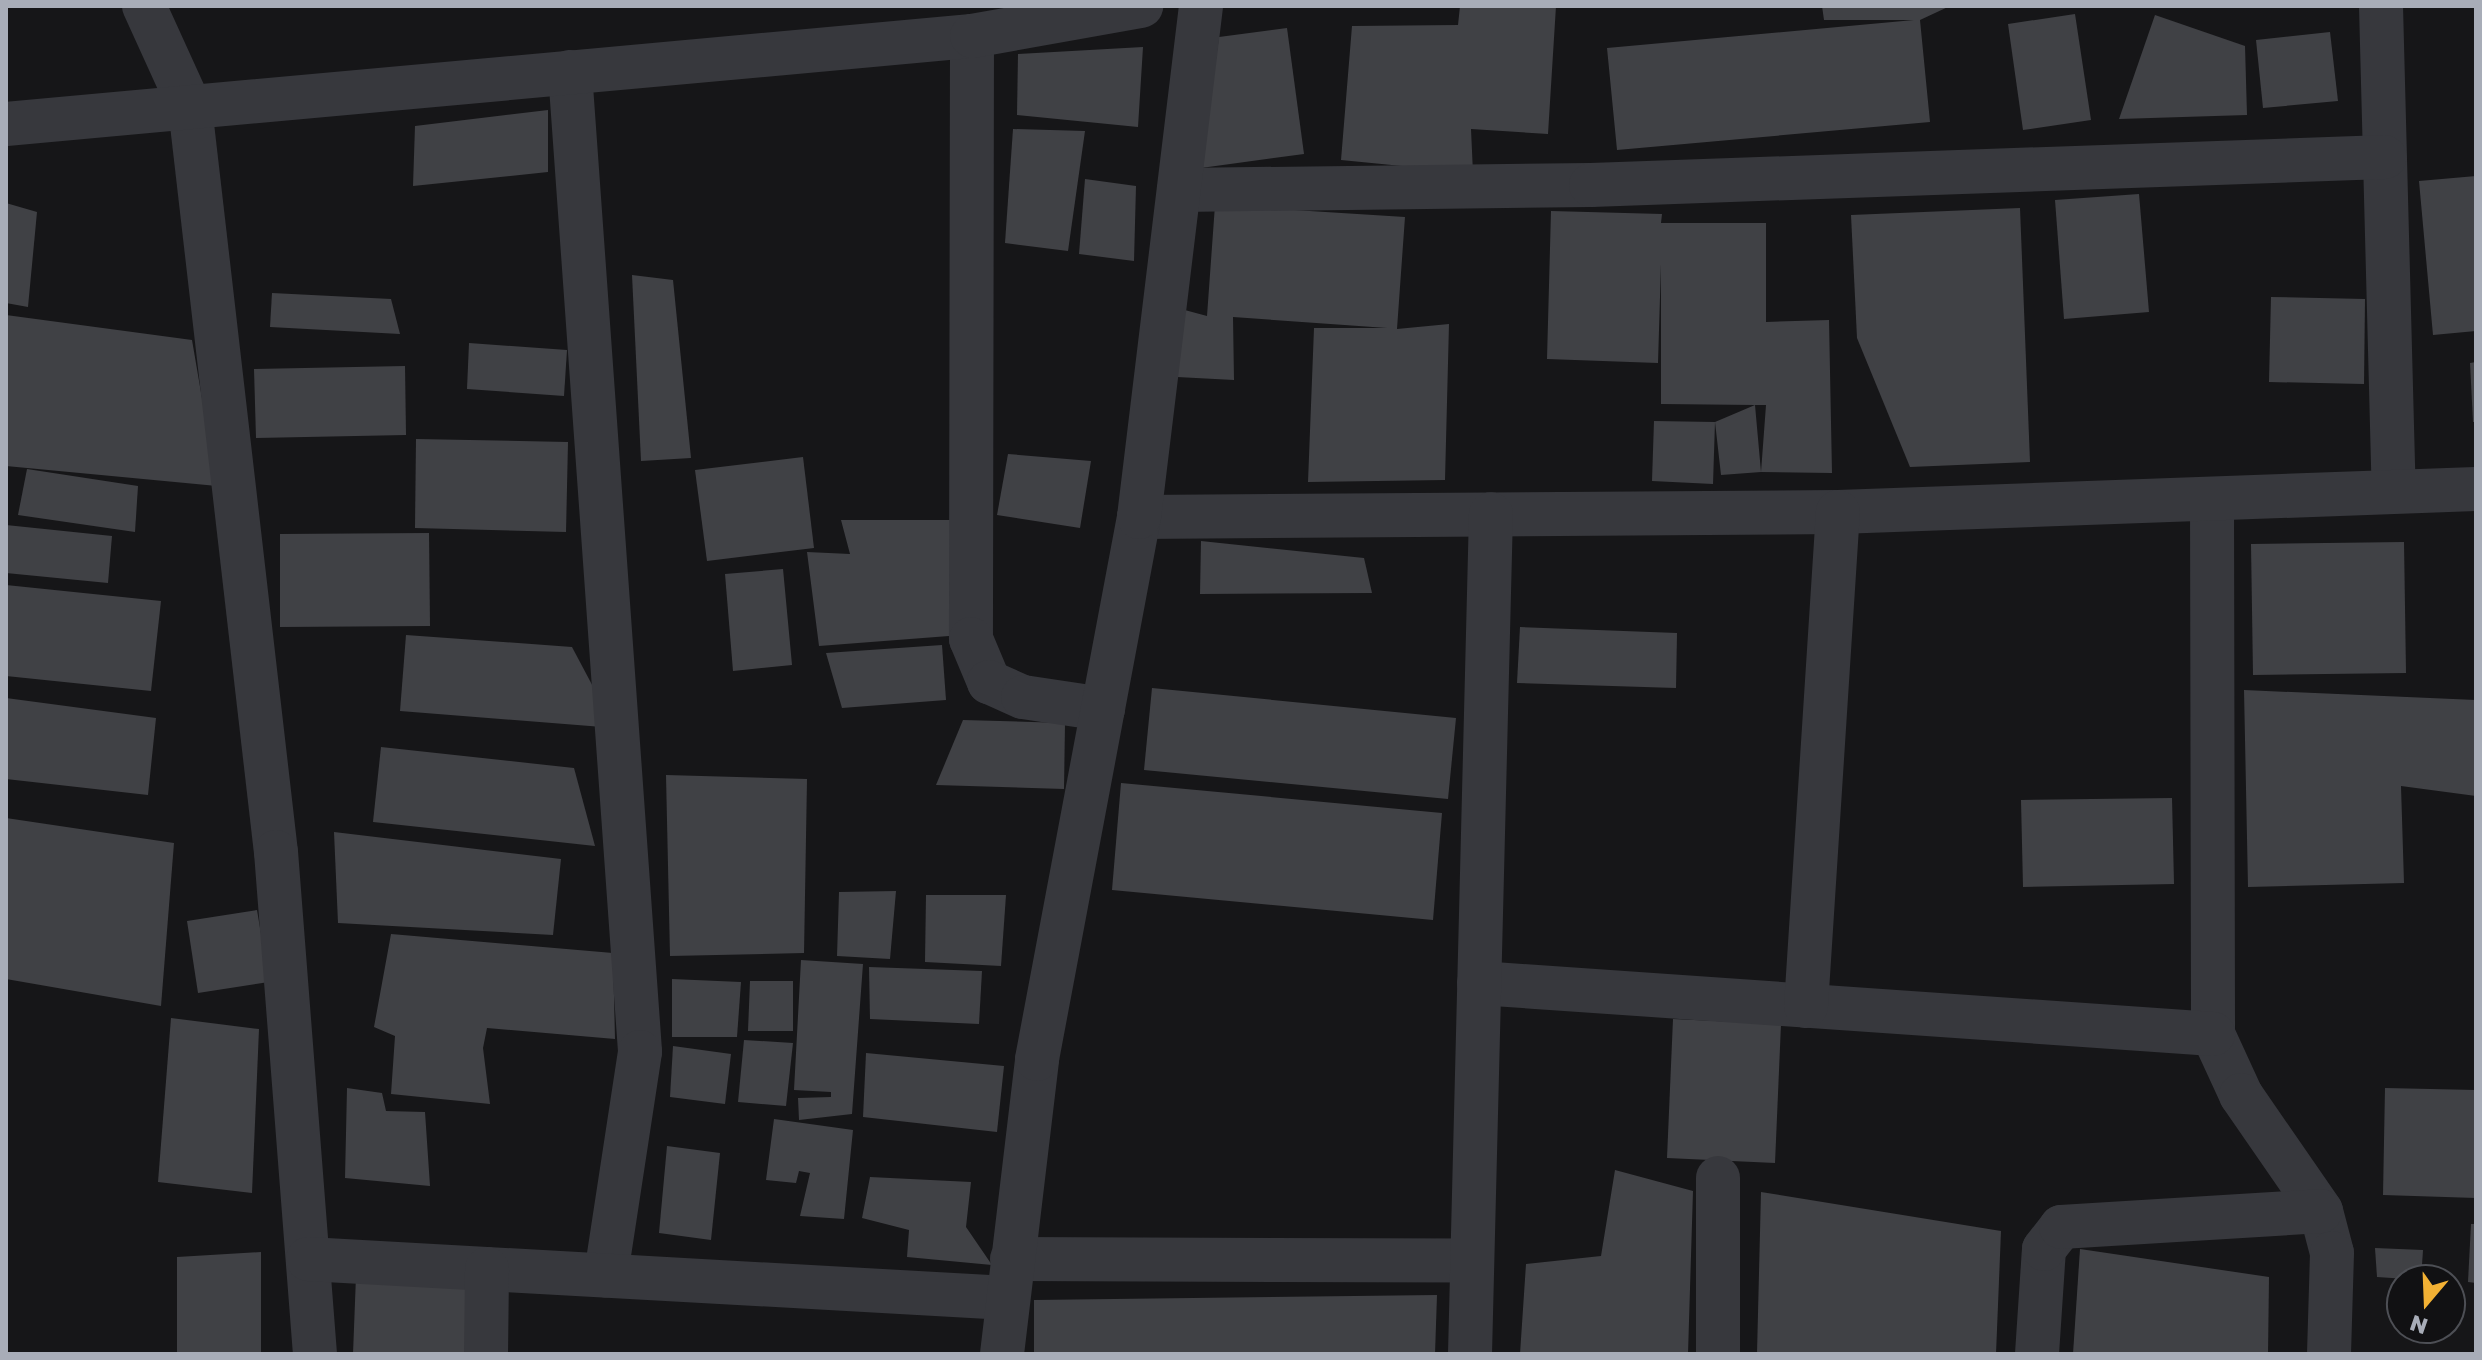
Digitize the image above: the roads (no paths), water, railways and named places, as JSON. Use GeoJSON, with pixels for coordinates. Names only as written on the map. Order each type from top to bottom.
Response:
{"type":"FeatureCollection","features":[{"type":"Feature","properties":{"kind":"street"},"geometry":{"type":"LineString","coordinates":[[144,6],[190,107],[276,852],[315,1354]]}},
{"type":"Feature","properties":{"kind":"street"},"geometry":{"type":"LineString","coordinates":[[6,124],[972,36],[1141,6]]}},
{"type":"Feature","properties":{"kind":"street"},"geometry":{"type":"LineString","coordinates":[[1002,1354],[1037,1059],[1139,517],[1201,6]]}},
{"type":"Feature","properties":{"kind":"street"},"geometry":{"type":"LineString","coordinates":[[2381,6],[2394,491]]}},
{"type":"Feature","properties":{"kind":"street"},"geometry":{"type":"LineString","coordinates":[[972,36],[971,639],[989,682],[1023,697],[1103,709]]}},
{"type":"Feature","properties":{"kind":"street"},"geometry":{"type":"LineString","coordinates":[[570,72],[640,1052],[606,1275]]}},
{"type":"Feature","properties":{"kind":"street"},"geometry":{"type":"LineString","coordinates":[[1179,190],[1591,185],[2385,157]]}},
{"type":"Feature","properties":{"kind":"street"},"geometry":{"type":"LineString","coordinates":[[1139,517],[1838,512],[2212,501],[2476,489]]}},
{"type":"Feature","properties":{"kind":"street"},"geometry":{"type":"LineString","coordinates":[[2212,501],[2213,1034],[2241,1095],[2321,1211],[2332,1253],[2329,1354]]}},
{"type":"Feature","properties":{"kind":"street"},"geometry":{"type":"LineString","coordinates":[[1806,1006],[1838,512]]}},
{"type":"Feature","properties":{"kind":"street"},"geometry":{"type":"LineString","coordinates":[[1470,1354],[1491,514]]}},
{"type":"Feature","properties":{"kind":"street"},"geometry":{"type":"LineString","coordinates":[[1479,983],[2213,1034]]}},
{"type":"Feature","properties":{"kind":"street"},"geometry":{"type":"LineString","coordinates":[[1718,1178],[1718,1354]]}},
{"type":"Feature","properties":{"kind":"street"},"geometry":{"type":"LineString","coordinates":[[2037,1354],[2044,1249],[2061,1227],[2321,1211]]}},
{"type":"Feature","properties":{"kind":"street"},"geometry":{"type":"LineString","coordinates":[[308,1259],[606,1275],[1009,1278],[1472,1261]]}},
{"type":"Feature","properties":{"kind":"street"},"geometry":{"type":"LineString","coordinates":[[486,1354],[487,1269]]}}]}
